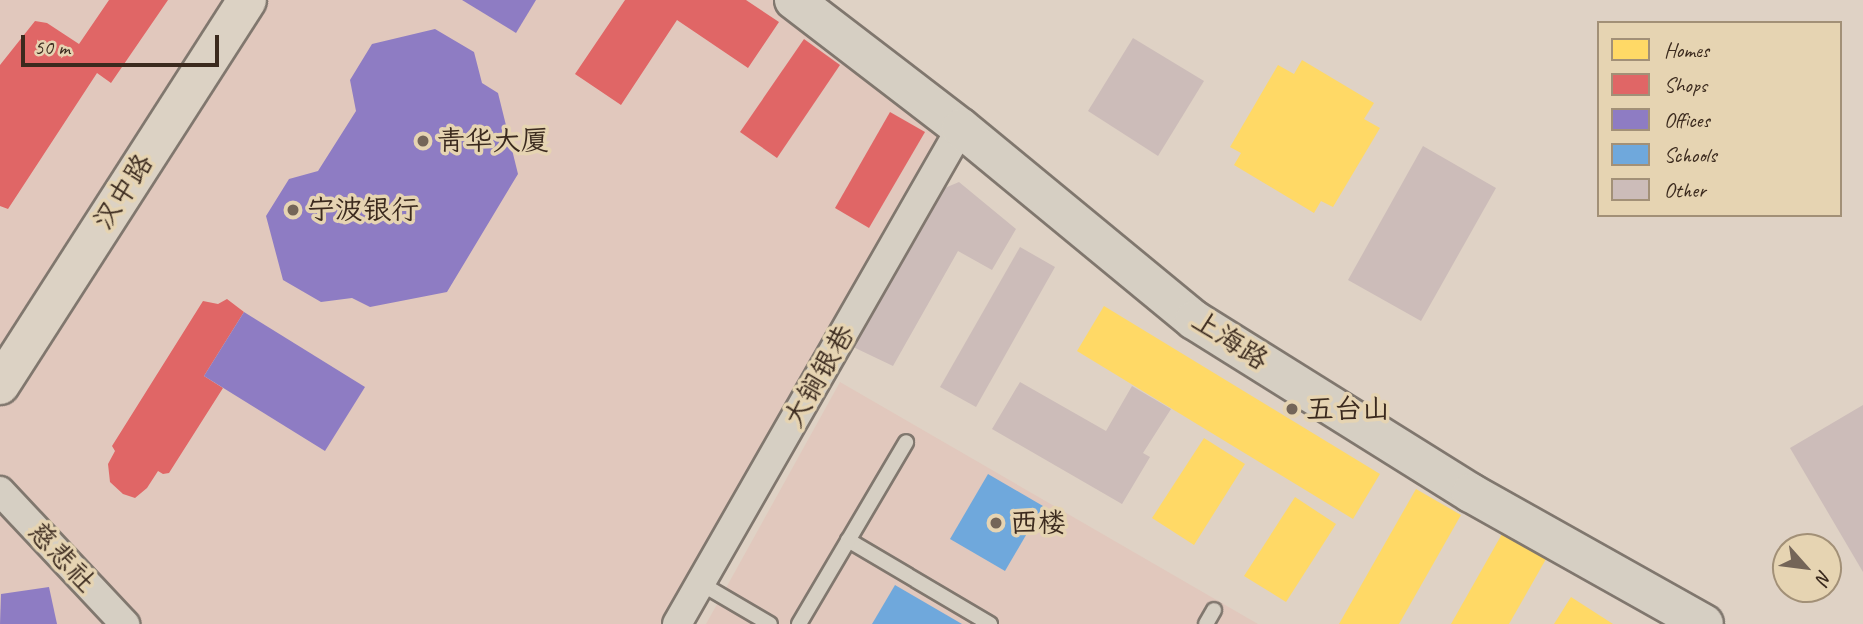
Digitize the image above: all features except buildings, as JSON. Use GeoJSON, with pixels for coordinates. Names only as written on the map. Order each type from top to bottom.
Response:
{"type":"FeatureCollection","features":[{"type":"Feature","properties":{"kind":"main road","name":"汉中路"},"geometry":{"type":"LineString","coordinates":[[4,364],[247,0]]}},
{"type":"Feature","properties":{"kind":"main road","name":"上海路"},"geometry":{"type":"LineString","coordinates":[[794,0],[961,128],[1194,320],[1471,493],[1704,624]]}},
{"type":"Feature","properties":{"kind":"street","name":"大锏银巷"},"geometry":{"type":"LineString","coordinates":[[677,624],[961,128]]}},
{"type":"Feature","properties":{"kind":"street","name":"慈悲社"},"geometry":{"type":"LineString","coordinates":[[0,491],[125,624]]}},
{"type":"Feature","properties":{"kind":"lane"},"geometry":{"type":"LineString","coordinates":[[799,624],[906,442]]}},
{"type":"Feature","properties":{"kind":"lane"},"geometry":{"type":"LineString","coordinates":[[848,540],[990,624]]}},
{"type":"Feature","properties":{"kind":"lane"},"geometry":{"type":"LineString","coordinates":[[700,583],[770,624]]}},
{"type":"Feature","properties":{"kind":"lane"},"geometry":{"type":"LineString","coordinates":[[1206,624],[1214,610]]}},
{"type":"Feature","properties":{"kind":"shaded area"},"geometry":{"type":"Polygon","coordinates":[[[0,0],[810,0],[961,128],[680,624],[0,624],[0,0]]]}},
{"type":"Feature","properties":{"kind":"shaded area"},"geometry":{"type":"Polygon","coordinates":[[[840,382],[1258,624],[706,624],[840,382]]]}},
{"type":"Feature","properties":{"kind":"place","name":"青华大厦"},"geometry":{"type":"Point","coordinates":[423,141]}},
{"type":"Feature","properties":{"kind":"place","name":"宁波银行"},"geometry":{"type":"Point","coordinates":[293,210]}},
{"type":"Feature","properties":{"kind":"place","name":"五台山"},"geometry":{"type":"Point","coordinates":[1292,409]}},
{"type":"Feature","properties":{"kind":"place","name":"西楼"},"geometry":{"type":"Point","coordinates":[996,523]}}]}
